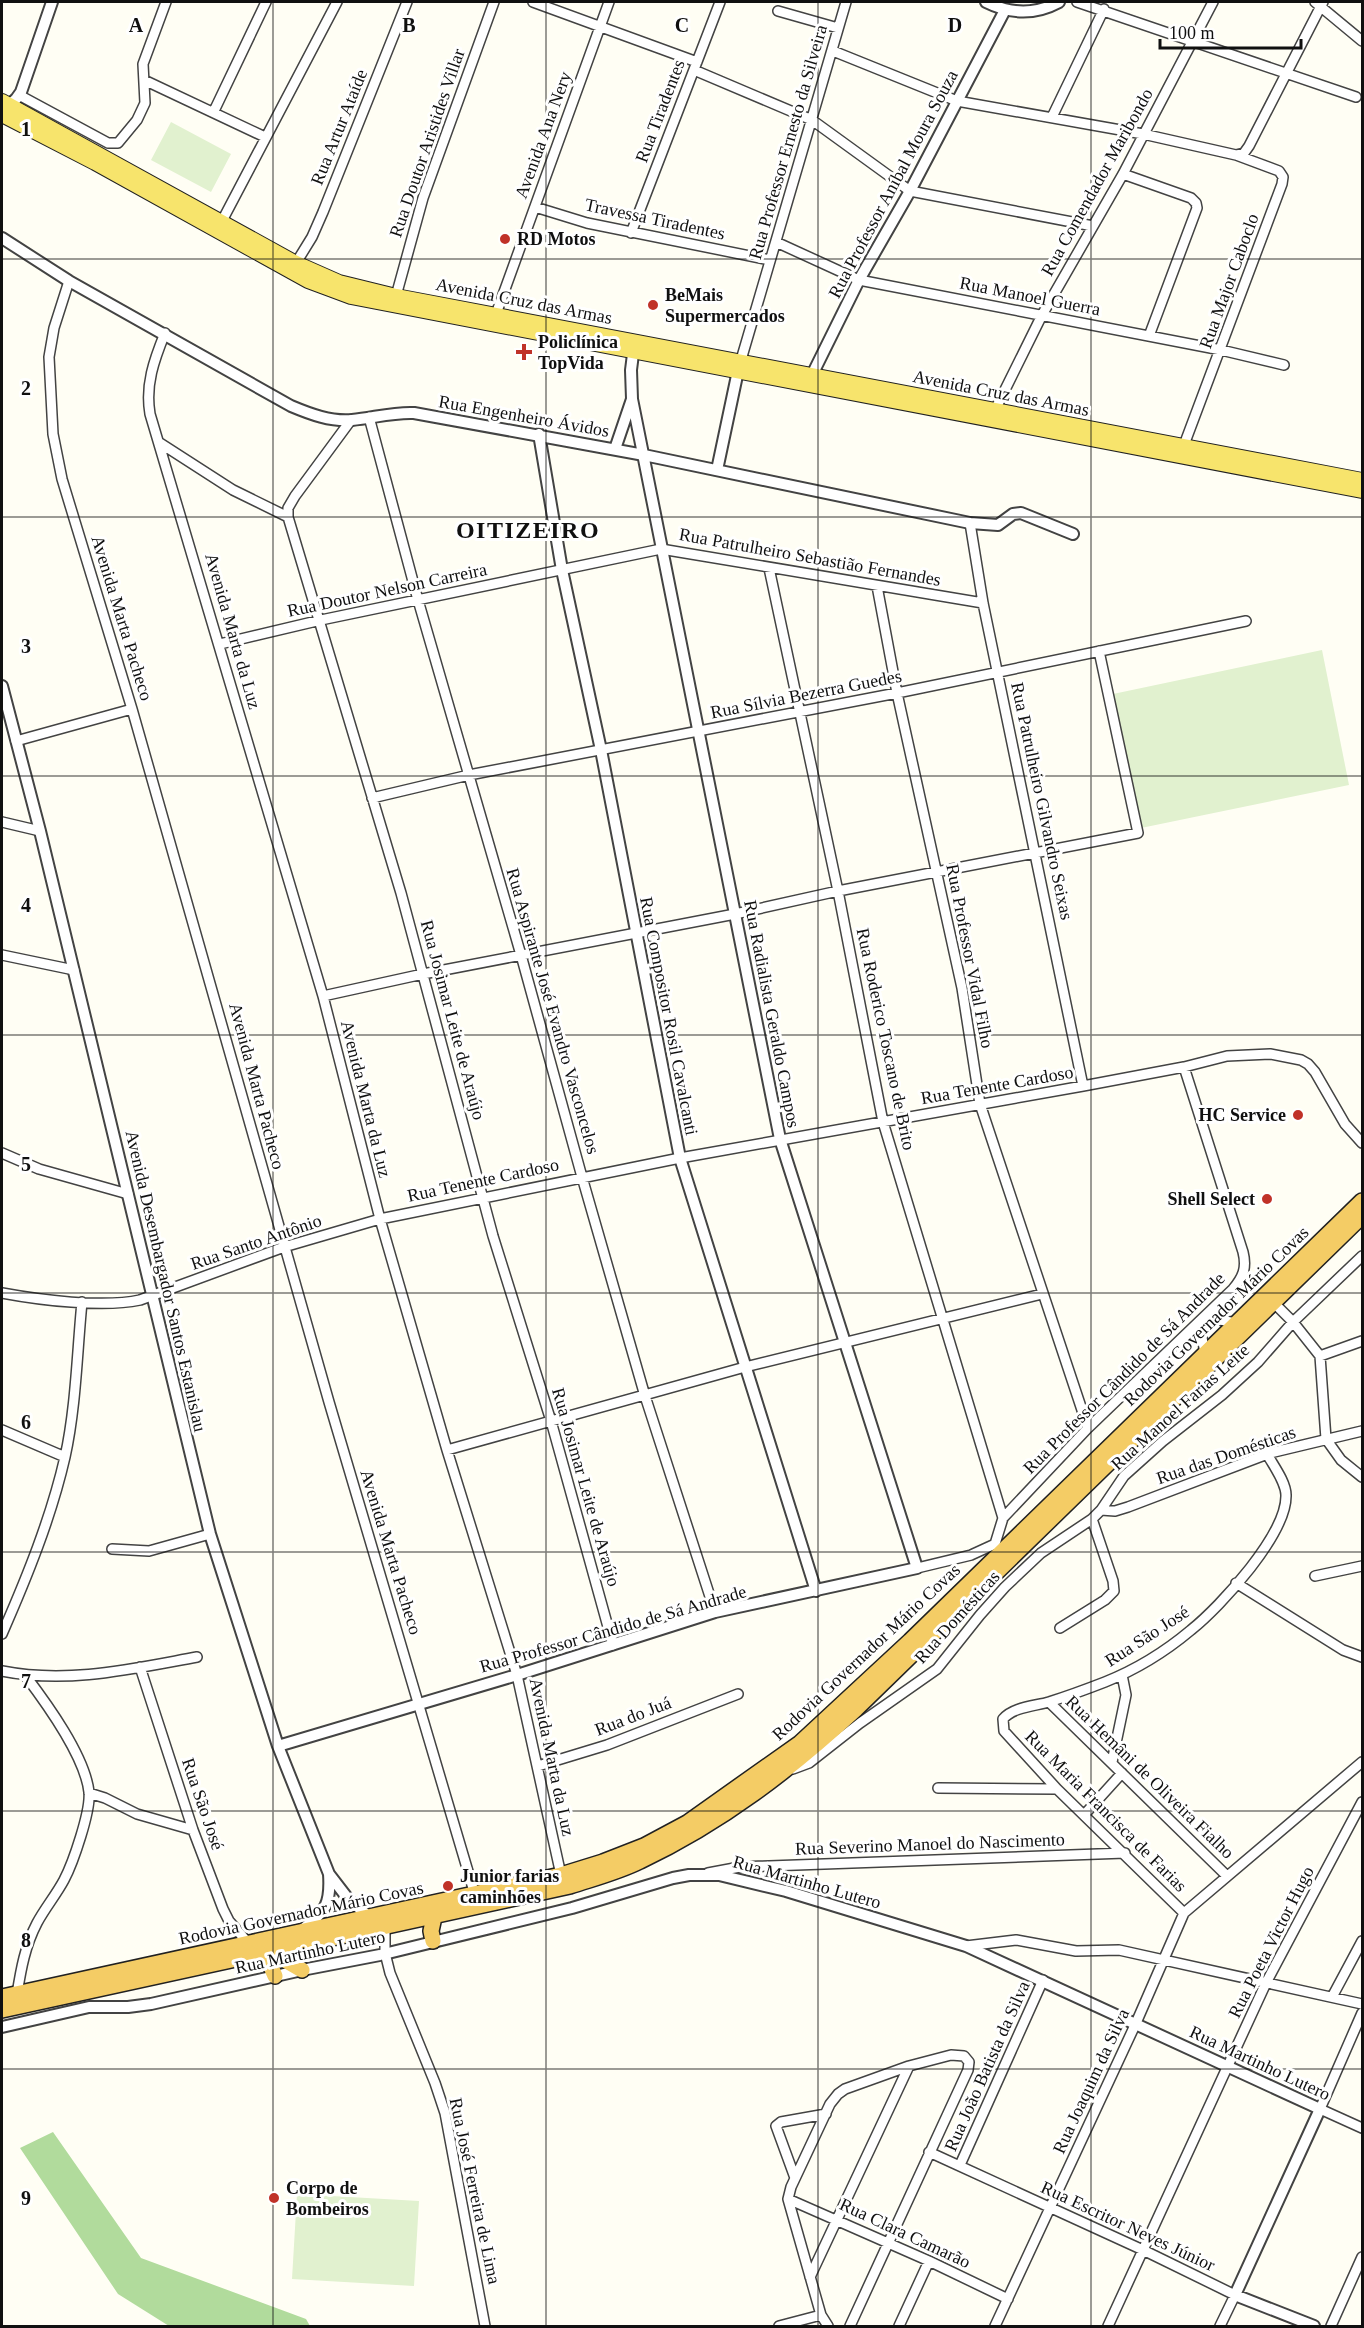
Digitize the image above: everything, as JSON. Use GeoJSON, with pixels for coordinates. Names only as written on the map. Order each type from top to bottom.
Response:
{"type":"FeatureCollection","features":[{"type":"Feature","properties":{"kind":"highway","name":"Rodovia Governador Mário Covas"},"geometry":{"type":"LineString","coordinates":[[2,1997],[561,1875],[634,1850],[687,1823],[790,1752],[998,1548],[1206,1353],[1362,1201]]}},
{"type":"Feature","properties":{"kind":"highway","name":"Rodovia Governador Mário Covas"},"geometry":{"type":"LineString","coordinates":[[2,2010],[570,1886],[638,1862],[695,1833],[809,1753],[1136,1438],[1362,1216]]}},
{"type":"Feature","properties":{"kind":"highway"},"geometry":{"type":"LineString","coordinates":[[433,1941],[431,1931],[435,1917]]}},
{"type":"Feature","properties":{"kind":"highway"},"geometry":{"type":"LineString","coordinates":[[268,1952],[302,1970]]}},
{"type":"Feature","properties":{"kind":"highway"},"geometry":{"type":"LineString","coordinates":[[268,1952],[275,1976]]}},
{"type":"Feature","properties":{"kind":"main road","name":"Avenida Cruz das Armas"},"geometry":{"type":"LineString","coordinates":[[6,105],[296,263],[339,282],[396,296],[496,314],[634,346]]}},
{"type":"Feature","properties":{"kind":"main road","name":"Avenida Cruz das Armas"},"geometry":{"type":"LineString","coordinates":[[6,105],[95,163],[308,281],[330,290],[376,303],[739,366],[1362,491]]}},
{"type":"Feature","properties":{"kind":"main road","name":"Avenida Cruz das Armas"},"geometry":{"type":"LineString","coordinates":[[739,366],[812,375],[1362,480]]}},
{"type":"Feature","properties":{"kind":"street"},"geometry":{"type":"LineString","coordinates":[[52,2],[6,105],[84,130],[115,144],[127,133],[142,112],[146,92],[145,55],[166,2]]}},
{"type":"Feature","properties":{"kind":"street"},"geometry":{"type":"LineString","coordinates":[[214,111],[266,2]]}},
{"type":"Feature","properties":{"kind":"street"},"geometry":{"type":"LineString","coordinates":[[222,221],[336,2]]}},
{"type":"Feature","properties":{"kind":"street","name":"Rua Artur Ataíde"},"geometry":{"type":"LineString","coordinates":[[296,263],[324,212],[407,2]]}},
{"type":"Feature","properties":{"kind":"street","name":"Rua Doutor Aristides Villar"},"geometry":{"type":"LineString","coordinates":[[396,296],[423,198],[494,2]]}},
{"type":"Feature","properties":{"kind":"street"},"geometry":{"type":"LineString","coordinates":[[532,2],[695,66],[812,120],[910,191],[1093,226]]}},
{"type":"Feature","properties":{"kind":"street","name":"Avenida Ana Nery"},"geometry":{"type":"LineString","coordinates":[[496,314],[609,2]]}},
{"type":"Feature","properties":{"kind":"street","name":"Rua Tiradentes"},"geometry":{"type":"LineString","coordinates":[[631,233],[720,2]]}},
{"type":"Feature","properties":{"kind":"street","name":"Rua Professor Ernesto da Silveira"},"geometry":{"type":"LineString","coordinates":[[739,366],[846,2]]}},
{"type":"Feature","properties":{"kind":"street"},"geometry":{"type":"LineString","coordinates":[[986,2],[1005,10],[1021,12],[1036,11],[1059,2]]}},
{"type":"Feature","properties":{"kind":"street"},"geometry":{"type":"LineString","coordinates":[[1077,2],[1104,9],[1286,75],[1356,97]]}},
{"type":"Feature","properties":{"kind":"street","name":"Rua Comendador Maribondo"},"geometry":{"type":"LineString","coordinates":[[995,410],[1042,315],[1123,174],[1214,2]]}},
{"type":"Feature","properties":{"kind":"street"},"geometry":{"type":"LineString","coordinates":[[833,51],[957,101],[1143,134],[1236,155],[1244,153],[1249,146],[1320,3],[1362,40]]}},
{"type":"Feature","properties":{"kind":"street"},"geometry":{"type":"LineString","coordinates":[[1052,117],[1104,9]]}},
{"type":"Feature","properties":{"kind":"street"},"geometry":{"type":"LineString","coordinates":[[778,10],[838,28]]}},
{"type":"Feature","properties":{"kind":"street","name":"Rua Professor Aníbal Moura Souza"},"geometry":{"type":"LineString","coordinates":[[812,375],[859,280],[910,191],[1005,10]]}},
{"type":"Feature","properties":{"kind":"street"},"geometry":{"type":"LineString","coordinates":[[144,80],[265,137]]}},
{"type":"Feature","properties":{"kind":"street","name":"Rua Major Caboclo"},"geometry":{"type":"LineString","coordinates":[[1184,446],[1283,177],[1279,171],[1236,155]]}},
{"type":"Feature","properties":{"kind":"street"},"geometry":{"type":"LineString","coordinates":[[1123,174],[1191,198],[1197,208],[1149,336]]}},
{"type":"Feature","properties":{"kind":"street","name":"Travessa Tiradentes"},"geometry":{"type":"LineString","coordinates":[[535,207],[586,223],[770,260]]}},
{"type":"Feature","properties":{"kind":"street","name":"Rua Engenheiro Ávidos"},"geometry":{"type":"LineString","coordinates":[[2,238],[69,280],[291,406],[321,417],[351,420],[401,412],[414,413],[615,449],[970,523],[998,525],[1013,514],[1021,513],[1073,534]]}},
{"type":"Feature","properties":{"kind":"street","name":"Rua Manoel Guerra"},"geometry":{"type":"LineString","coordinates":[[776,242],[859,280],[1221,350],[1284,365]]}},
{"type":"Feature","properties":{"kind":"street","name":"Avenida Marta Pacheco"},"geometry":{"type":"LineString","coordinates":[[69,280],[54,328],[49,357],[53,434],[62,479],[132,709],[220,1013],[284,1247],[475,1895]]}},
{"type":"Feature","properties":{"kind":"street","name":"Avenida Marta da Luz"},"geometry":{"type":"LineString","coordinates":[[165,333],[148,388],[150,414],[323,996],[380,1219],[447,1449],[517,1675],[561,1875]]}},
{"type":"Feature","properties":{"kind":"street"},"geometry":{"type":"LineString","coordinates":[[615,449],[632,399],[634,346]]}},
{"type":"Feature","properties":{"kind":"street"},"geometry":{"type":"LineString","coordinates":[[717,470],[739,366]]}},
{"type":"Feature","properties":{"kind":"street","name":"Rua Radialista Geraldo Campos"},"geometry":{"type":"LineString","coordinates":[[632,399],[780,1139],[917,1568]]}},
{"type":"Feature","properties":{"kind":"street","name":"Rua Aspirante José Evandro Vasconcelos"},"geometry":{"type":"LineString","coordinates":[[369,417],[418,600],[645,1396],[715,1612]]}},
{"type":"Feature","properties":{"kind":"street"},"geometry":{"type":"LineString","coordinates":[[160,443],[233,490],[288,516],[288,508],[295,496],[351,420]]}},
{"type":"Feature","properties":{"kind":"street","name":"Rua Compositor Rosil Cavalcanti"},"geometry":{"type":"LineString","coordinates":[[539,434],[562,570],[601,750],[680,1158],[816,1591]]}},
{"type":"Feature","properties":{"kind":"street","name":"Rua Josimar Leite de Araújo"},"geometry":{"type":"LineString","coordinates":[[288,516],[321,620],[423,974],[504,1275],[551,1421],[613,1645]]}},
{"type":"Feature","properties":{"kind":"street","name":"Rua Patrulheiro Gilvandro Seixas"},"geometry":{"type":"LineString","coordinates":[[970,523],[983,603],[1083,1086]]}},
{"type":"Feature","properties":{"kind":"street","name":"Rua Patrulheiro Sebastião Fernandes"},"geometry":{"type":"LineString","coordinates":[[562,570],[662,549],[983,603]]}},
{"type":"Feature","properties":{"kind":"street","name":"Rua Roderico Toscano de Brito"},"geometry":{"type":"LineString","coordinates":[[769,568],[838,891],[883,1122],[1003,1518]]}},
{"type":"Feature","properties":{"kind":"street","name":"Rua Doutor Nelson Carreira"},"geometry":{"type":"LineString","coordinates":[[220,644],[321,620],[562,570]]}},
{"type":"Feature","properties":{"kind":"street","name":"Rua Professor Vidal Filho"},"geometry":{"type":"LineString","coordinates":[[877,586],[897,693],[962,988],[980,1104],[1088,1428]]}},
{"type":"Feature","properties":{"kind":"street","name":"Rua Sílvia Bezerra Guedes"},"geometry":{"type":"LineString","coordinates":[[372,798],[469,775],[897,693],[1246,621]]}},
{"type":"Feature","properties":{"kind":"street"},"geometry":{"type":"LineString","coordinates":[[323,996],[423,974],[735,914],[838,891],[1138,833],[1099,651]]}},
{"type":"Feature","properties":{"kind":"street","name":"Avenida Desembargador Santos Estanislau"},"geometry":{"type":"LineString","coordinates":[[2,686],[4,704],[40,831],[210,1534],[278,1746],[329,1874],[349,1900],[371,1918]]}},
{"type":"Feature","properties":{"kind":"street"},"geometry":{"type":"LineString","coordinates":[[16,741],[132,709]]}},
{"type":"Feature","properties":{"kind":"street"},"geometry":{"type":"LineString","coordinates":[[2,822],[40,831]]}},
{"type":"Feature","properties":{"kind":"street"},"geometry":{"type":"LineString","coordinates":[[2,955],[74,970]]}},
{"type":"Feature","properties":{"kind":"street","name":"Rua Tenente Cardoso"},"geometry":{"type":"LineString","coordinates":[[380,1219],[484,1196],[680,1158],[1083,1086],[1184,1067],[1227,1056],[1247,1054],[1270,1054],[1301,1060],[1315,1072],[1345,1124],[1362,1143]]}},
{"type":"Feature","properties":{"kind":"street","name":"Rua Professor Cândido de Sá Andrade"},"geometry":{"type":"LineString","coordinates":[[1003,1518],[1088,1428],[1242,1278],[1245,1261],[1184,1067]]}},
{"type":"Feature","properties":{"kind":"street"},"geometry":{"type":"LineString","coordinates":[[2,1153],[39,1169],[128,1194]]}},
{"type":"Feature","properties":{"kind":"street","name":"Rua Santo Antônio"},"geometry":{"type":"LineString","coordinates":[[2,1293],[82,1302],[127,1303],[284,1247],[380,1219]]}},
{"type":"Feature","properties":{"kind":"street","name":"Rua Manoel Farias Leite"},"geometry":{"type":"LineString","coordinates":[[1092,1519],[1101,1510],[1124,1476],[1149,1453],[1222,1395],[1258,1362],[1293,1322],[1362,1257]]}},
{"type":"Feature","properties":{"kind":"street"},"geometry":{"type":"LineString","coordinates":[[447,1449],[745,1367],[1042,1294]]}},
{"type":"Feature","properties":{"kind":"street"},"geometry":{"type":"LineString","coordinates":[[2,1634],[50,1511],[65,1457],[71,1419],[82,1302]]}},
{"type":"Feature","properties":{"kind":"street"},"geometry":{"type":"LineString","coordinates":[[1274,1303],[1293,1322],[1320,1356],[1326,1439],[1341,1460],[1362,1477]]}},
{"type":"Feature","properties":{"kind":"street"},"geometry":{"type":"LineString","coordinates":[[1206,1353],[1201,1319],[1236,1323]]}},
{"type":"Feature","properties":{"kind":"street"},"geometry":{"type":"LineString","coordinates":[[1320,1356],[1362,1341]]}},
{"type":"Feature","properties":{"kind":"street"},"geometry":{"type":"LineString","coordinates":[[2,1430],[65,1457]]}},
{"type":"Feature","properties":{"kind":"street","name":"Rua das Domésticas"},"geometry":{"type":"LineString","coordinates":[[1101,1510],[1128,1507],[1267,1454],[1362,1431]]}},
{"type":"Feature","properties":{"kind":"street"},"geometry":{"type":"LineString","coordinates":[[1136,1438],[1149,1453]]}},
{"type":"Feature","properties":{"kind":"street","name":"Rua São José"},"geometry":{"type":"LineString","coordinates":[[1004,1731],[1003,1719],[1009,1714],[1122,1675],[1190,1631],[1236,1583],[1262,1553],[1272,1537],[1285,1506],[1286,1490],[1267,1454]]}},
{"type":"Feature","properties":{"kind":"street"},"geometry":{"type":"LineString","coordinates":[[998,1548],[1003,1518]]}},
{"type":"Feature","properties":{"kind":"street"},"geometry":{"type":"LineString","coordinates":[[1060,1628],[1105,1600],[1114,1591],[1113,1581],[1092,1519]]}},
{"type":"Feature","properties":{"kind":"street","name":"Rua Domésticas"},"geometry":{"type":"LineString","coordinates":[[784,1771],[808,1763],[937,1669],[1005,1587],[1041,1553],[1092,1519]]}},
{"type":"Feature","properties":{"kind":"street"},"geometry":{"type":"LineString","coordinates":[[112,1549],[149,1551],[210,1534]]}},
{"type":"Feature","properties":{"kind":"street","name":"Rua Professor Cândido de Sá Andrade"},"geometry":{"type":"LineString","coordinates":[[278,1746],[517,1675],[715,1612],[998,1548]]}},
{"type":"Feature","properties":{"kind":"street"},"geometry":{"type":"LineString","coordinates":[[1315,1576],[1362,1566]]}},
{"type":"Feature","properties":{"kind":"street"},"geometry":{"type":"LineString","coordinates":[[1236,1583],[1343,1650],[1362,1657]]}},
{"type":"Feature","properties":{"kind":"street"},"geometry":{"type":"LineString","coordinates":[[2,1671],[25,1675],[90,1676],[196,1657]]}},
{"type":"Feature","properties":{"kind":"street","name":"Rua São José"},"geometry":{"type":"LineString","coordinates":[[140,1667],[193,1830],[226,1915],[249,1944]]}},
{"type":"Feature","properties":{"kind":"street"},"geometry":{"type":"LineString","coordinates":[[17,1994],[26,1948],[37,1923],[73,1862],[89,1793],[82,1771],[62,1729],[25,1675]]}},
{"type":"Feature","properties":{"kind":"street"},"geometry":{"type":"LineString","coordinates":[[1112,1762],[1125,1695],[1122,1675]]}},
{"type":"Feature","properties":{"kind":"street","name":"Rua do Juá"},"geometry":{"type":"LineString","coordinates":[[538,1766],[607,1745],[738,1694]]}},
{"type":"Feature","properties":{"kind":"street","name":"Rua Hemâni de Oliveira Fialho"},"geometry":{"type":"LineString","coordinates":[[1049,1702],[1227,1876]]}},
{"type":"Feature","properties":{"kind":"street","name":"Rua Maria Francisca de Farias"},"geometry":{"type":"LineString","coordinates":[[1004,1731],[1057,1789],[1184,1913]]}},
{"type":"Feature","properties":{"kind":"street"},"geometry":{"type":"LineString","coordinates":[[1184,1913],[1362,1762]]}},
{"type":"Feature","properties":{"kind":"street"},"geometry":{"type":"LineString","coordinates":[[1084,1815],[1122,1773]]}},
{"type":"Feature","properties":{"kind":"street"},"geometry":{"type":"LineString","coordinates":[[938,1788],[1057,1789]]}},
{"type":"Feature","properties":{"kind":"street"},"geometry":{"type":"LineString","coordinates":[[89,1793],[105,1798],[136,1814],[193,1830]]}},
{"type":"Feature","properties":{"kind":"street","name":"Rua Poeta Victor Hugo"},"geometry":{"type":"LineString","coordinates":[[1108,2326],[1266,1983],[1362,1802]]}},
{"type":"Feature","properties":{"kind":"street","name":"Rua Severino Manoel do Nascimento"},"geometry":{"type":"LineString","coordinates":[[702,1874],[724,1868],[740,1867],[1125,1853]]}},
{"type":"Feature","properties":{"kind":"street","name":"Avenida Desembargador Santos Estanislau"},"geometry":{"type":"LineString","coordinates":[[294,1935],[325,1909],[329,1898],[329,1874]]}},
{"type":"Feature","properties":{"kind":"street","name":"Rua Martinho Lutero"},"geometry":{"type":"LineString","coordinates":[[2,2027],[89,2007],[128,2007],[151,2004],[385,1953],[572,1908],[673,1878],[702,1874],[737,1879],[786,1891],[966,1946],[1362,2128]]}},
{"type":"Feature","properties":{"kind":"street","name":"Rua Joaquim da Silva"},"geometry":{"type":"LineString","coordinates":[[995,2326],[1136,2023],[1184,1913]]}},
{"type":"Feature","properties":{"kind":"street","name":"Rua José Ferreira de Lima"},"geometry":{"type":"LineString","coordinates":[[385,1927],[385,1953],[390,1973],[445,2113],[485,2326]]}},
{"type":"Feature","properties":{"kind":"street"},"geometry":{"type":"LineString","coordinates":[[966,1946],[1017,1940],[1076,1951],[1119,1950],[1362,2004]]}},
{"type":"Feature","properties":{"kind":"street"},"geometry":{"type":"LineString","coordinates":[[1332,1997],[1362,1941]]}},
{"type":"Feature","properties":{"kind":"street","name":"Rua João Batista da Silva"},"geometry":{"type":"LineString","coordinates":[[960,2165],[1043,1980]]}},
{"type":"Feature","properties":{"kind":"street"},"geometry":{"type":"LineString","coordinates":[[1220,2326],[1362,2013]]}},
{"type":"Feature","properties":{"kind":"street"},"geometry":{"type":"LineString","coordinates":[[779,2326],[824,2321],[788,2199],[795,2178],[834,2099],[845,2089],[909,2066],[958,2055],[968,2058],[968,2070],[850,2326]]}},
{"type":"Feature","properties":{"kind":"street"},"geometry":{"type":"LineString","coordinates":[[810,2277],[909,2066]]}},
{"type":"Feature","properties":{"kind":"street"},"geometry":{"type":"LineString","coordinates":[[795,2178],[776,2126],[781,2122],[826,2114]]}},
{"type":"Feature","properties":{"kind":"street","name":"Rua Escritor Neves Júnior"},"geometry":{"type":"LineString","coordinates":[[929,2152],[1143,2250],[1234,2295],[1314,2326]]}},
{"type":"Feature","properties":{"kind":"street","name":"Rua Clara Camarão"},"geometry":{"type":"LineString","coordinates":[[788,2199],[929,2261],[1008,2300]]}},
{"type":"Feature","properties":{"kind":"street"},"geometry":{"type":"LineString","coordinates":[[1331,2326],[1362,2257]]}},
{"type":"Feature","properties":{"kind":"street"},"geometry":{"type":"LineString","coordinates":[[899,2326],[929,2261]]}},
{"type":"Feature","properties":{"kind":"green space"},"geometry":{"type":"Polygon","coordinates":[[[171,122],[231,154],[211,192],[151,160],[171,122]]]}},
{"type":"Feature","properties":{"kind":"green space"},"geometry":{"type":"Polygon","coordinates":[[[1322,650],[1349,785],[1141,828],[1113,694],[1322,650]]]}},
{"type":"Feature","properties":{"kind":"green space"},"geometry":{"type":"Polygon","coordinates":[[[53,2132],[141,2258],[306,2319],[310,2326],[169,2326],[118,2294],[20,2148],[53,2132]]]}},
{"type":"Feature","properties":{"kind":"green space"},"geometry":{"type":"Polygon","coordinates":[[[297,2194],[419,2201],[414,2286],[292,2279],[297,2194]]]}},
{"type":"Feature","properties":{"kind":"place","name":"RD Motos"},"geometry":{"type":"Point","coordinates":[505,239]}},
{"type":"Feature","properties":{"kind":"place","name":"BeMais Supermercados"},"geometry":{"type":"Point","coordinates":[653,305]}},
{"type":"Feature","properties":{"kind":"place","name":"Policlínica TopVida"},"geometry":{"type":"Point","coordinates":[524,352]}},
{"type":"Feature","properties":{"kind":"place","name":"HC Service"},"geometry":{"type":"Point","coordinates":[1298,1115]}},
{"type":"Feature","properties":{"kind":"place","name":"Shell Select"},"geometry":{"type":"Point","coordinates":[1267,1199]}},
{"type":"Feature","properties":{"kind":"place","name":"Junior farias caminhões"},"geometry":{"type":"Point","coordinates":[448,1886]}},
{"type":"Feature","properties":{"kind":"place","name":"Corpo de Bombeiros"},"geometry":{"type":"Point","coordinates":[274,2198]}},
{"type":"Feature","properties":{"kind":"district","name":"OITIZEIRO"},"geometry":{"type":"Point","coordinates":[528,530]}}]}
